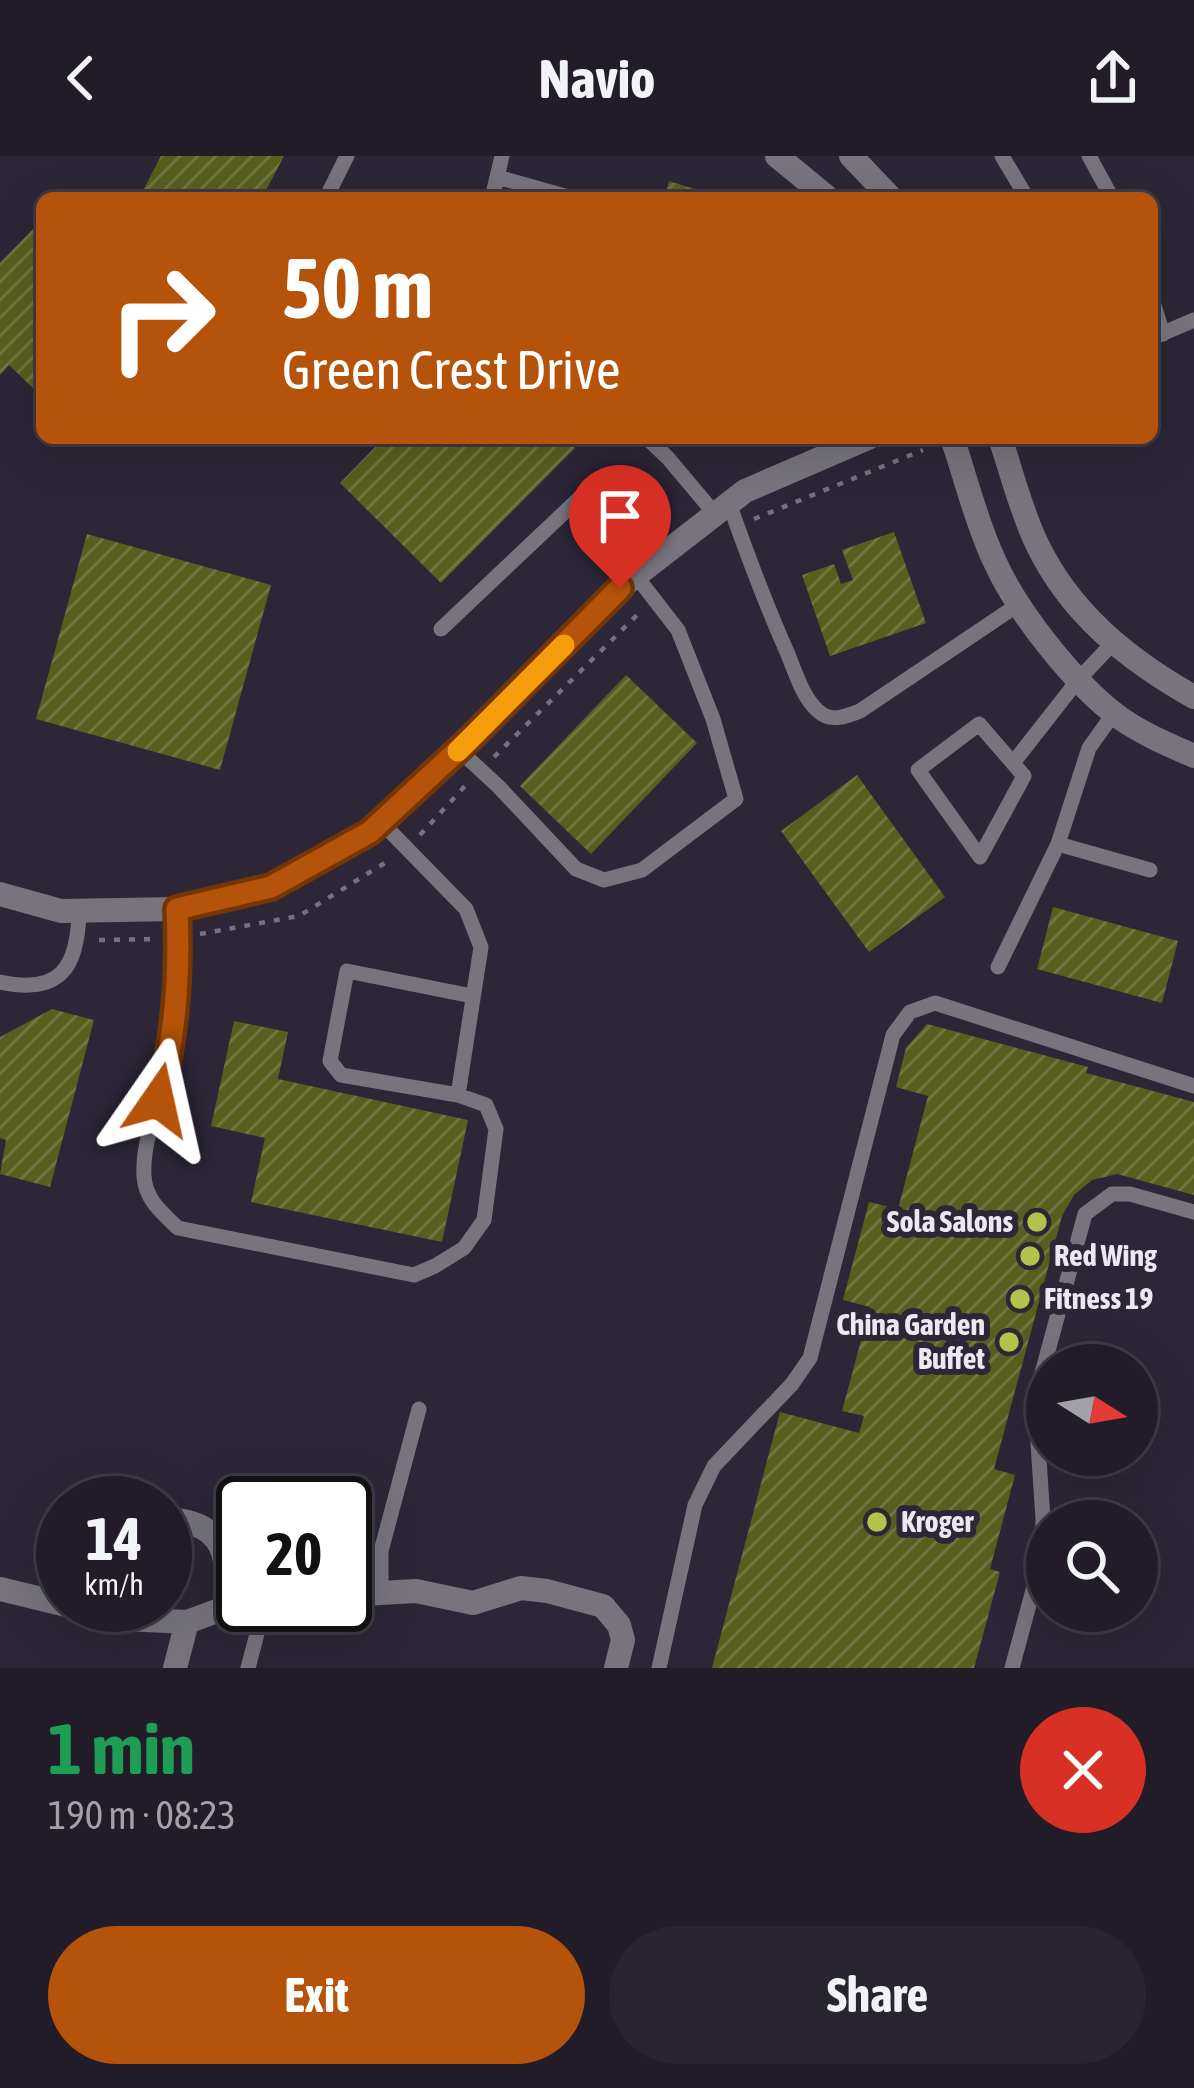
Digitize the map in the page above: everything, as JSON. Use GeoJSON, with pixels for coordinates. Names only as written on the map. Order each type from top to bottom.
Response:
{"type":"FeatureCollection","features":[{"type":"Feature","properties":{"kind":"street"},"geometry":{"type":"LineString","coordinates":[[777,156],[822,192]]}},
{"type":"Feature","properties":{"kind":"street"},"geometry":{"type":"LineString","coordinates":[[851,156],[885,192]]}},
{"type":"Feature","properties":{"kind":"street"},"geometry":{"type":"LineString","coordinates":[[0,895],[61,911],[177,909],[271,887],[370,832],[635,576],[745,490],[854,444]]}},
{"type":"Feature","properties":{"kind":"street"},"geometry":{"type":"LineString","coordinates":[[954,444],[994,561],[1019,604],[1078,680],[1114,712],[1194,756]]}},
{"type":"Feature","properties":{"kind":"street"},"geometry":{"type":"LineString","coordinates":[[1002,444],[1035,542],[1062,587],[1113,643],[1148,671],[1194,697]]}},
{"type":"Feature","properties":{"kind":"street"},"geometry":{"type":"LineString","coordinates":[[372,1594],[416,1592],[473,1603],[521,1588],[603,1606],[619,1624],[623,1640],[616,1668]]}},
{"type":"Feature","properties":{"kind":"street"},"geometry":{"type":"LineString","coordinates":[[0,1589],[36,1596]]}},
{"type":"Feature","properties":{"kind":"street"},"geometry":{"type":"LineString","coordinates":[[175,1668],[184,1632]]}},
{"type":"Feature","properties":{"kind":"lane"},"geometry":{"type":"LineString","coordinates":[[329,192],[347,156]]}},
{"type":"Feature","properties":{"kind":"lane"},"geometry":{"type":"LineString","coordinates":[[493,192],[502,156]]}},
{"type":"Feature","properties":{"kind":"lane"},"geometry":{"type":"LineString","coordinates":[[1002,156],[1023,192]]}},
{"type":"Feature","properties":{"kind":"lane"},"geometry":{"type":"LineString","coordinates":[[1089,156],[1109,192]]}},
{"type":"Feature","properties":{"kind":"lane"},"geometry":{"type":"LineString","coordinates":[[497,177],[551,192]]}},
{"type":"Feature","properties":{"kind":"lane"},"geometry":{"type":"LineString","coordinates":[[1158,336],[1194,320]]}},
{"type":"Feature","properties":{"kind":"lane"},"geometry":{"type":"LineString","coordinates":[[653,444],[722,509],[803,692],[819,713],[841,718],[860,711],[1019,604]]}},
{"type":"Feature","properties":{"kind":"lane"},"geometry":{"type":"LineString","coordinates":[[441,629],[588,490]]}},
{"type":"Feature","properties":{"kind":"lane"},"geometry":{"type":"LineString","coordinates":[[459,750],[575,869],[604,880],[642,871],[736,800],[713,718],[678,630],[635,576]]}},
{"type":"Feature","properties":{"kind":"lane"},"geometry":{"type":"LineString","coordinates":[[1013,763],[1113,643]]}},
{"type":"Feature","properties":{"kind":"lane"},"geometry":{"type":"LineString","coordinates":[[998,967],[1058,844],[1089,748],[1114,712]]}},
{"type":"Feature","properties":{"kind":"lane"},"geometry":{"type":"LineString","coordinates":[[979,724],[1013,763],[1024,776],[980,857],[918,770],[979,724]]}},
{"type":"Feature","properties":{"kind":"lane"},"geometry":{"type":"LineString","coordinates":[[381,822],[466,909],[481,946],[458,1095]]}},
{"type":"Feature","properties":{"kind":"lane"},"geometry":{"type":"LineString","coordinates":[[1058,844],[1150,870]]}},
{"type":"Feature","properties":{"kind":"lane"},"geometry":{"type":"LineString","coordinates":[[177,909],[180,970],[166,1074],[151,1126],[144,1177],[153,1205],[178,1228],[414,1274],[464,1248],[484,1220],[496,1129],[486,1105],[458,1095],[341,1075],[330,1061],[347,971],[472,996]]}},
{"type":"Feature","properties":{"kind":"lane"},"geometry":{"type":"LineString","coordinates":[[0,982],[28,986],[56,979],[74,954],[80,911]]}},
{"type":"Feature","properties":{"kind":"lane"},"geometry":{"type":"LineString","coordinates":[[659,1668],[695,1505],[714,1466],[792,1384],[810,1358],[893,1035],[910,1012],[935,1003],[1194,1087]]}},
{"type":"Feature","properties":{"kind":"lane"},"geometry":{"type":"LineString","coordinates":[[1012,1668],[1043,1553],[1035,1399],[1085,1214],[1112,1194],[1130,1194],[1194,1213]]}},
{"type":"Feature","properties":{"kind":"lane"},"geometry":{"type":"LineString","coordinates":[[381,1593],[381,1551],[418,1409]]}},
{"type":"Feature","properties":{"kind":"lane"},"geometry":{"type":"LineString","coordinates":[[248,1668],[257,1632]]}},
{"type":"Feature","properties":{"kind":"building"},"geometry":{"type":"Polygon","coordinates":[[[161,156],[284,156],[265,192],[142,192],[161,156]]]}},
{"type":"Feature","properties":{"kind":"building"},"geometry":{"type":"Polygon","coordinates":[[[669,181],[704,192],[666,192],[669,181]]]}},
{"type":"Feature","properties":{"kind":"building"},"geometry":{"type":"Polygon","coordinates":[[[36,226],[36,391],[9,365],[0,375],[0,263],[36,226]]]}},
{"type":"Feature","properties":{"kind":"building"},"geometry":{"type":"Polygon","coordinates":[[[378,444],[571,444],[575,448],[441,583],[340,483],[378,444]]]}},
{"type":"Feature","properties":{"kind":"building"},"geometry":{"type":"Polygon","coordinates":[[[894,532],[926,623],[830,656],[802,575],[834,564],[841,584],[853,580],[842,550],[894,532]]]}},
{"type":"Feature","properties":{"kind":"building"},"geometry":{"type":"Polygon","coordinates":[[[87,534],[271,585],[220,770],[36,719],[87,534]]]}},
{"type":"Feature","properties":{"kind":"building"},"geometry":{"type":"Polygon","coordinates":[[[626,675],[697,743],[591,854],[520,786],[626,675]]]}},
{"type":"Feature","properties":{"kind":"building"},"geometry":{"type":"Polygon","coordinates":[[[857,775],[945,897],[869,952],[781,831],[857,775]]]}},
{"type":"Feature","properties":{"kind":"building"},"geometry":{"type":"Polygon","coordinates":[[[1053,907],[1178,941],[1162,1003],[1037,969],[1053,907]]]}},
{"type":"Feature","properties":{"kind":"building"},"geometry":{"type":"Polygon","coordinates":[[[52,1009],[94,1020],[50,1187],[0,1174],[6,1140],[0,1138],[0,1037],[52,1009]]]}},
{"type":"Feature","properties":{"kind":"building"},"geometry":{"type":"Polygon","coordinates":[[[234,1021],[288,1032],[278,1079],[468,1120],[442,1242],[251,1202],[265,1138],[211,1126],[234,1021]]]}},
{"type":"Feature","properties":{"kind":"building"},"geometry":{"type":"Polygon","coordinates":[[[927,1024],[1088,1067],[1086,1073],[1194,1102],[1194,1195],[1117,1174],[1092,1180],[1074,1195],[1062,1216],[994,1469],[1015,1475],[990,1569],[1000,1572],[974,1668],[712,1668],[780,1412],[859,1433],[864,1416],[842,1411],[870,1307],[843,1300],[869,1202],[898,1209],[928,1096],[896,1087],[906,1048],[927,1024]]]}},
{"type":"Feature","properties":{"kind":"slow traffic"},"geometry":{"type":"LineString","coordinates":[[458,751],[564,645]]}},
{"type":"Feature","properties":{"kind":"place","name":"Sola Salons"},"geometry":{"type":"Point","coordinates":[1037,1222]}},
{"type":"Feature","properties":{"kind":"place","name":"Red Wing"},"geometry":{"type":"Point","coordinates":[1030,1256]}},
{"type":"Feature","properties":{"kind":"place","name":"Fitness 19"},"geometry":{"type":"Point","coordinates":[1020,1299]}},
{"type":"Feature","properties":{"kind":"place","name":"China Garden Buffet"},"geometry":{"type":"Point","coordinates":[1009,1342]}},
{"type":"Feature","properties":{"kind":"place","name":"Kroger"},"geometry":{"type":"Point","coordinates":[877,1522]}},
{"type":"Feature","properties":{"kind":"route"},"geometry":{"type":"LineString","coordinates":[[158,1100],[180,970],[177,909],[271,887],[370,832],[620,588]]}}]}
